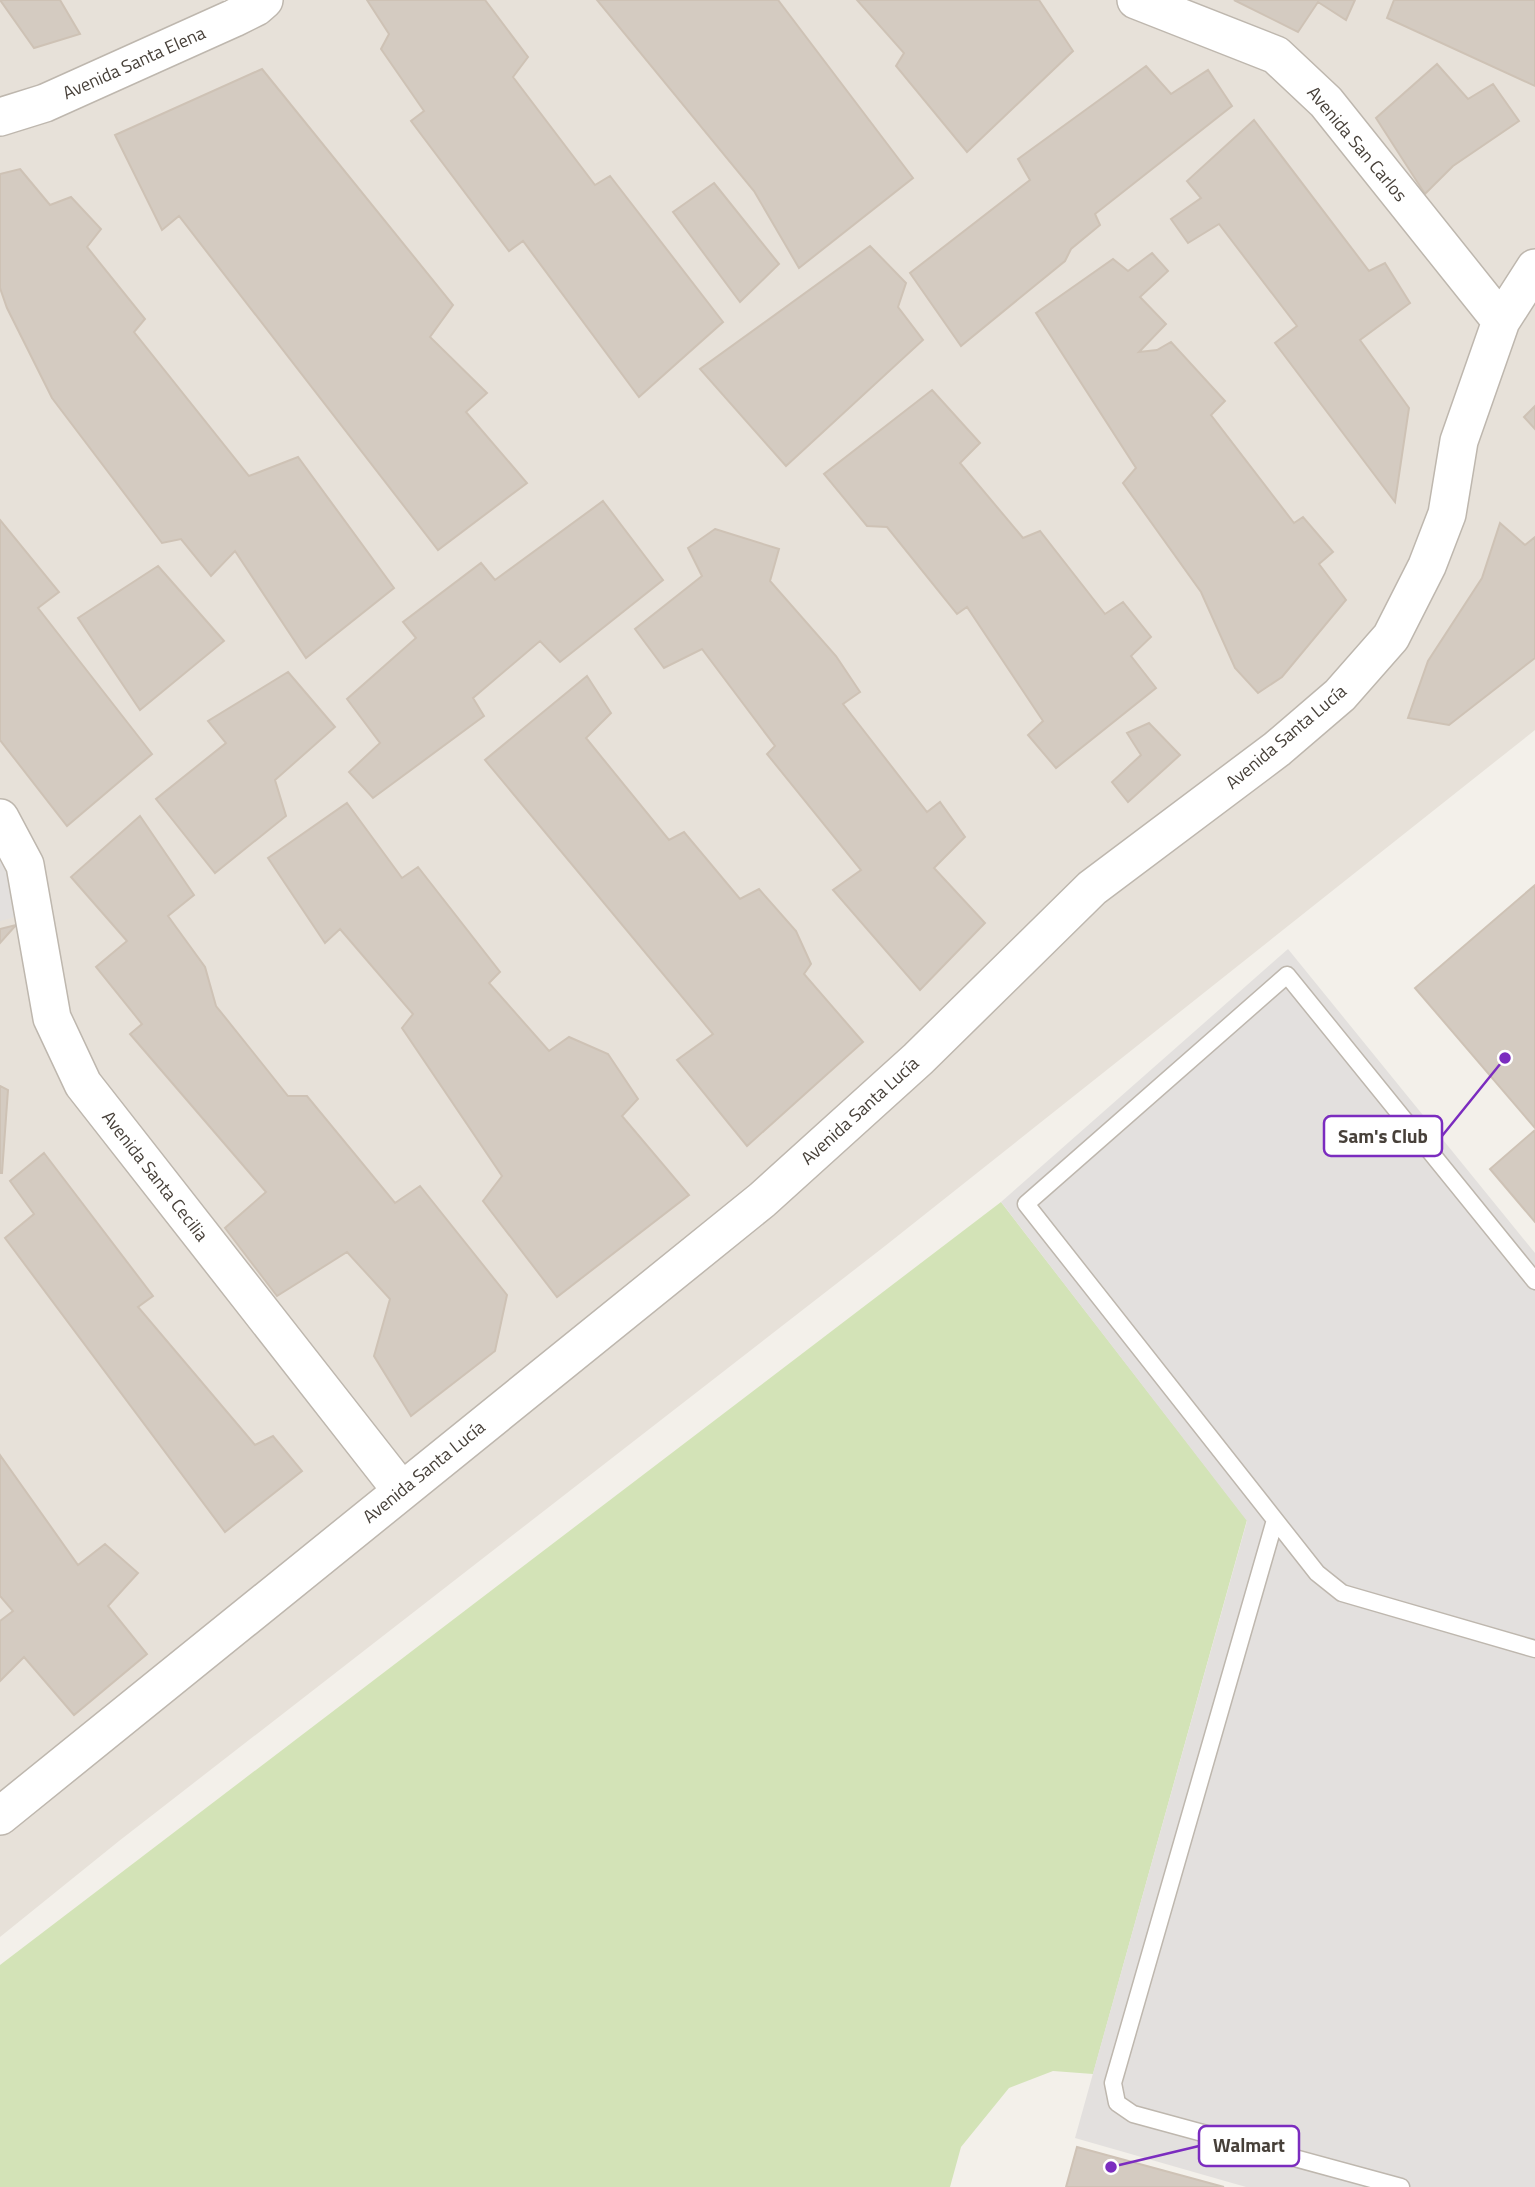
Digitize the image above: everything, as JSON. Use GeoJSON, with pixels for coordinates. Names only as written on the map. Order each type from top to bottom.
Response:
{"type":"FeatureCollection","features":[{"type":"Feature","properties":{"kind":"street","name":"Avenida Santa Elena"},"geometry":{"type":"LineString","coordinates":[[0,117],[45,103],[256,8],[264,0]]}},
{"type":"Feature","properties":{"kind":"street","name":"Avenida San Carlos"},"geometry":{"type":"LineString","coordinates":[[1136,0],[1276,55],[1326,102],[1501,321]]}},
{"type":"Feature","properties":{"kind":"street","name":"Avenida Santa Lucía"},"geometry":{"type":"LineString","coordinates":[[0,1816],[762,1200],[918,1059],[1092,888],[1277,749],[1340,695],[1391,637],[1427,566],[1447,514],[1459,441],[1501,321],[1535,268]]}},
{"type":"Feature","properties":{"kind":"street","name":"Avenida Santa Cecilia"},"geometry":{"type":"LineString","coordinates":[[0,818],[25,865],[52,1018],[83,1084],[401,1490]]}},
{"type":"Feature","properties":{"kind":"lane"},"geometry":{"type":"LineString","coordinates":[[1535,1281],[1287,975],[1026,1204],[1317,1573],[1342,1593],[1535,1649]]}},
{"type":"Feature","properties":{"kind":"lane"},"geometry":{"type":"LineString","coordinates":[[1275,1520],[1112,2083],[1117,2103],[1133,2114],[1401,2187]]}},
{"type":"Feature","properties":{"kind":"shaded area"},"geometry":{"type":"Polygon","coordinates":[[[0,0],[1535,0],[1535,730],[885,1246],[119,1841],[0,1937],[0,0]]]}},
{"type":"Feature","properties":{"kind":"shaded area"},"geometry":{"type":"Polygon","coordinates":[[[0,855],[8,869],[15,917],[0,921],[0,855]]]}},
{"type":"Feature","properties":{"kind":"shaded area"},"geometry":{"type":"Polygon","coordinates":[[[1288,949],[1535,1253],[1535,2187],[1246,2187],[1075,2138],[1247,1521],[1001,1202],[1288,949]]]}},
{"type":"Feature","properties":{"kind":"green space"},"geometry":{"type":"Polygon","coordinates":[[[1001,1202],[1247,1520],[1093,2074],[1053,2071],[1009,2088],[961,2147],[950,2187],[0,2187],[0,1965],[1001,1202]]]}},
{"type":"Feature","properties":{"kind":"building"},"geometry":{"type":"Polygon","coordinates":[[[0,0],[60,0],[80,34],[34,48],[0,0]]]}},
{"type":"Feature","properties":{"kind":"building"},"geometry":{"type":"Polygon","coordinates":[[[367,0],[485,0],[528,57],[513,77],[595,185],[610,176],[723,322],[639,397],[523,241],[509,251],[411,121],[424,111],[381,49],[389,34],[367,0]]]}},
{"type":"Feature","properties":{"kind":"building"},"geometry":{"type":"Polygon","coordinates":[[[597,0],[778,0],[913,178],[799,268],[754,191],[597,0]]]}},
{"type":"Feature","properties":{"kind":"building"},"geometry":{"type":"Polygon","coordinates":[[[857,0],[1039,0],[1073,51],[967,152],[896,66],[904,53],[857,0]]]}},
{"type":"Feature","properties":{"kind":"building"},"geometry":{"type":"Polygon","coordinates":[[[1234,0],[1355,0],[1346,20],[1318,2],[1298,32],[1234,0]]]}},
{"type":"Feature","properties":{"kind":"building"},"geometry":{"type":"Polygon","coordinates":[[[1394,0],[1535,0],[1535,86],[1387,18],[1394,0]]]}},
{"type":"Feature","properties":{"kind":"building"},"geometry":{"type":"Polygon","coordinates":[[[1437,64],[1468,99],[1493,84],[1519,121],[1453,166],[1425,194],[1376,118],[1437,64]]]}},
{"type":"Feature","properties":{"kind":"building"},"geometry":{"type":"Polygon","coordinates":[[[1146,66],[1171,94],[1208,70],[1232,106],[1095,214],[1100,225],[1071,249],[1065,261],[961,346],[910,273],[1030,180],[1018,159],[1146,66]]]}},
{"type":"Feature","properties":{"kind":"building"},"geometry":{"type":"Polygon","coordinates":[[[262,69],[453,305],[430,337],[487,393],[466,412],[527,483],[438,550],[179,216],[162,230],[115,135],[262,69]]]}},
{"type":"Feature","properties":{"kind":"building"},"geometry":{"type":"Polygon","coordinates":[[[1254,120],[1369,271],[1385,263],[1410,303],[1360,340],[1409,408],[1395,502],[1275,343],[1297,326],[1219,224],[1188,243],[1171,219],[1201,198],[1187,181],[1254,120]]]}},
{"type":"Feature","properties":{"kind":"building"},"geometry":{"type":"Polygon","coordinates":[[[20,169],[50,205],[71,197],[101,229],[87,247],[145,319],[134,332],[249,476],[298,457],[394,588],[306,658],[235,551],[211,576],[181,539],[162,543],[52,398],[7,308],[0,288],[0,174],[20,169]]]}},
{"type":"Feature","properties":{"kind":"building"},"geometry":{"type":"Polygon","coordinates":[[[714,183],[779,264],[740,302],[673,212],[714,183]]]}},
{"type":"Feature","properties":{"kind":"building"},"geometry":{"type":"Polygon","coordinates":[[[870,246],[906,283],[898,307],[923,340],[786,466],[700,369],[870,246]]]}},
{"type":"Feature","properties":{"kind":"building"},"geometry":{"type":"Polygon","coordinates":[[[1152,253],[1168,271],[1140,297],[1166,324],[1139,352],[1157,350],[1171,342],[1225,401],[1211,415],[1294,523],[1303,517],[1333,552],[1319,564],[1346,600],[1282,677],[1258,693],[1235,668],[1201,592],[1123,483],[1136,468],[1036,313],[1113,259],[1128,271],[1152,253]]]}},
{"type":"Feature","properties":{"kind":"building"},"geometry":{"type":"Polygon","coordinates":[[[932,390],[980,443],[960,463],[1023,538],[1040,531],[1105,614],[1123,602],[1151,637],[1131,656],[1156,688],[1056,768],[1028,735],[1043,721],[967,607],[957,614],[887,527],[867,526],[824,474],[932,390]]]}},
{"type":"Feature","properties":{"kind":"building"},"geometry":{"type":"Polygon","coordinates":[[[1535,406],[1535,429],[1524,417],[1535,406]]]}},
{"type":"Feature","properties":{"kind":"building"},"geometry":{"type":"Polygon","coordinates":[[[603,501],[663,580],[560,662],[540,641],[473,698],[484,716],[373,798],[349,772],[380,743],[347,699],[416,638],[403,622],[481,563],[495,580],[603,501]]]}},
{"type":"Feature","properties":{"kind":"building"},"geometry":{"type":"Polygon","coordinates":[[[0,520],[59,592],[38,608],[152,754],[67,826],[0,740],[0,520]]]}},
{"type":"Feature","properties":{"kind":"building"},"geometry":{"type":"Polygon","coordinates":[[[1500,523],[1525,545],[1535,537],[1535,658],[1449,725],[1408,718],[1428,661],[1482,578],[1500,523]]]}},
{"type":"Feature","properties":{"kind":"building"},"geometry":{"type":"Polygon","coordinates":[[[715,529],[779,549],[770,581],[836,656],[860,692],[843,704],[927,812],[940,802],[965,837],[934,868],[985,923],[920,990],[833,890],[861,870],[767,754],[775,746],[702,649],[664,668],[635,629],[702,576],[688,548],[715,529]]]}},
{"type":"Feature","properties":{"kind":"building"},"geometry":{"type":"Polygon","coordinates":[[[158,566],[224,641],[140,710],[78,618],[158,566]]]}},
{"type":"Feature","properties":{"kind":"building"},"geometry":{"type":"Polygon","coordinates":[[[288,672],[335,727],[275,780],[286,816],[215,873],[156,799],[226,743],[208,721],[288,672]]]}},
{"type":"Feature","properties":{"kind":"building"},"geometry":{"type":"Polygon","coordinates":[[[587,676],[611,713],[586,738],[669,840],[684,832],[740,899],[759,889],[796,931],[811,964],[804,974],[863,1042],[747,1146],[677,1060],[713,1034],[485,760],[587,676]]]}},
{"type":"Feature","properties":{"kind":"building"},"geometry":{"type":"Polygon","coordinates":[[[1149,723],[1180,755],[1128,802],[1112,782],[1141,755],[1127,733],[1149,723]]]}},
{"type":"Feature","properties":{"kind":"building"},"geometry":{"type":"Polygon","coordinates":[[[347,803],[402,878],[418,867],[500,972],[489,983],[549,1051],[569,1037],[608,1054],[638,1099],[622,1116],[689,1195],[557,1297],[483,1201],[502,1176],[402,1028],[413,1014],[340,929],[325,943],[268,858],[347,803]]]}},
{"type":"Feature","properties":{"kind":"building"},"geometry":{"type":"Polygon","coordinates":[[[140,816],[194,895],[168,916],[205,967],[216,1006],[288,1096],[307,1096],[395,1203],[420,1186],[507,1295],[495,1351],[411,1416],[374,1356],[390,1299],[347,1252],[277,1296],[225,1228],[266,1192],[130,1034],[142,1024],[96,967],[127,941],[71,877],[140,816]]]}},
{"type":"Feature","properties":{"kind":"building"},"geometry":{"type":"Polygon","coordinates":[[[1535,885],[1535,1128],[1415,988],[1535,885]]]}},
{"type":"Feature","properties":{"kind":"building"},"geometry":{"type":"Polygon","coordinates":[[[16,925],[0,943],[0,929],[16,925]]]}},
{"type":"Feature","properties":{"kind":"building"},"geometry":{"type":"Polygon","coordinates":[[[0,1086],[8,1090],[2,1173],[0,1173],[0,1086]]]}},
{"type":"Feature","properties":{"kind":"building"},"geometry":{"type":"Polygon","coordinates":[[[1535,1130],[1535,1222],[1490,1169],[1535,1130]]]}},
{"type":"Feature","properties":{"kind":"building"},"geometry":{"type":"Polygon","coordinates":[[[44,1153],[153,1296],[138,1307],[255,1445],[273,1436],[302,1471],[225,1532],[5,1238],[34,1214],[10,1181],[44,1153]]]}},
{"type":"Feature","properties":{"kind":"building"},"geometry":{"type":"Polygon","coordinates":[[[0,1455],[78,1565],[105,1544],[138,1573],[108,1606],[147,1654],[74,1715],[24,1657],[0,1681],[0,1621],[13,1611],[0,1596],[0,1455]]]}},
{"type":"Feature","properties":{"kind":"building"},"geometry":{"type":"Polygon","coordinates":[[[1077,2147],[1224,2187],[1066,2187],[1077,2147]]]}},
{"type":"Feature","properties":{"kind":"place","name":"Sam's Club"},"geometry":{"type":"Point","coordinates":[1505,1058]}},
{"type":"Feature","properties":{"kind":"place","name":"Walmart"},"geometry":{"type":"Point","coordinates":[1111,2167]}}]}
